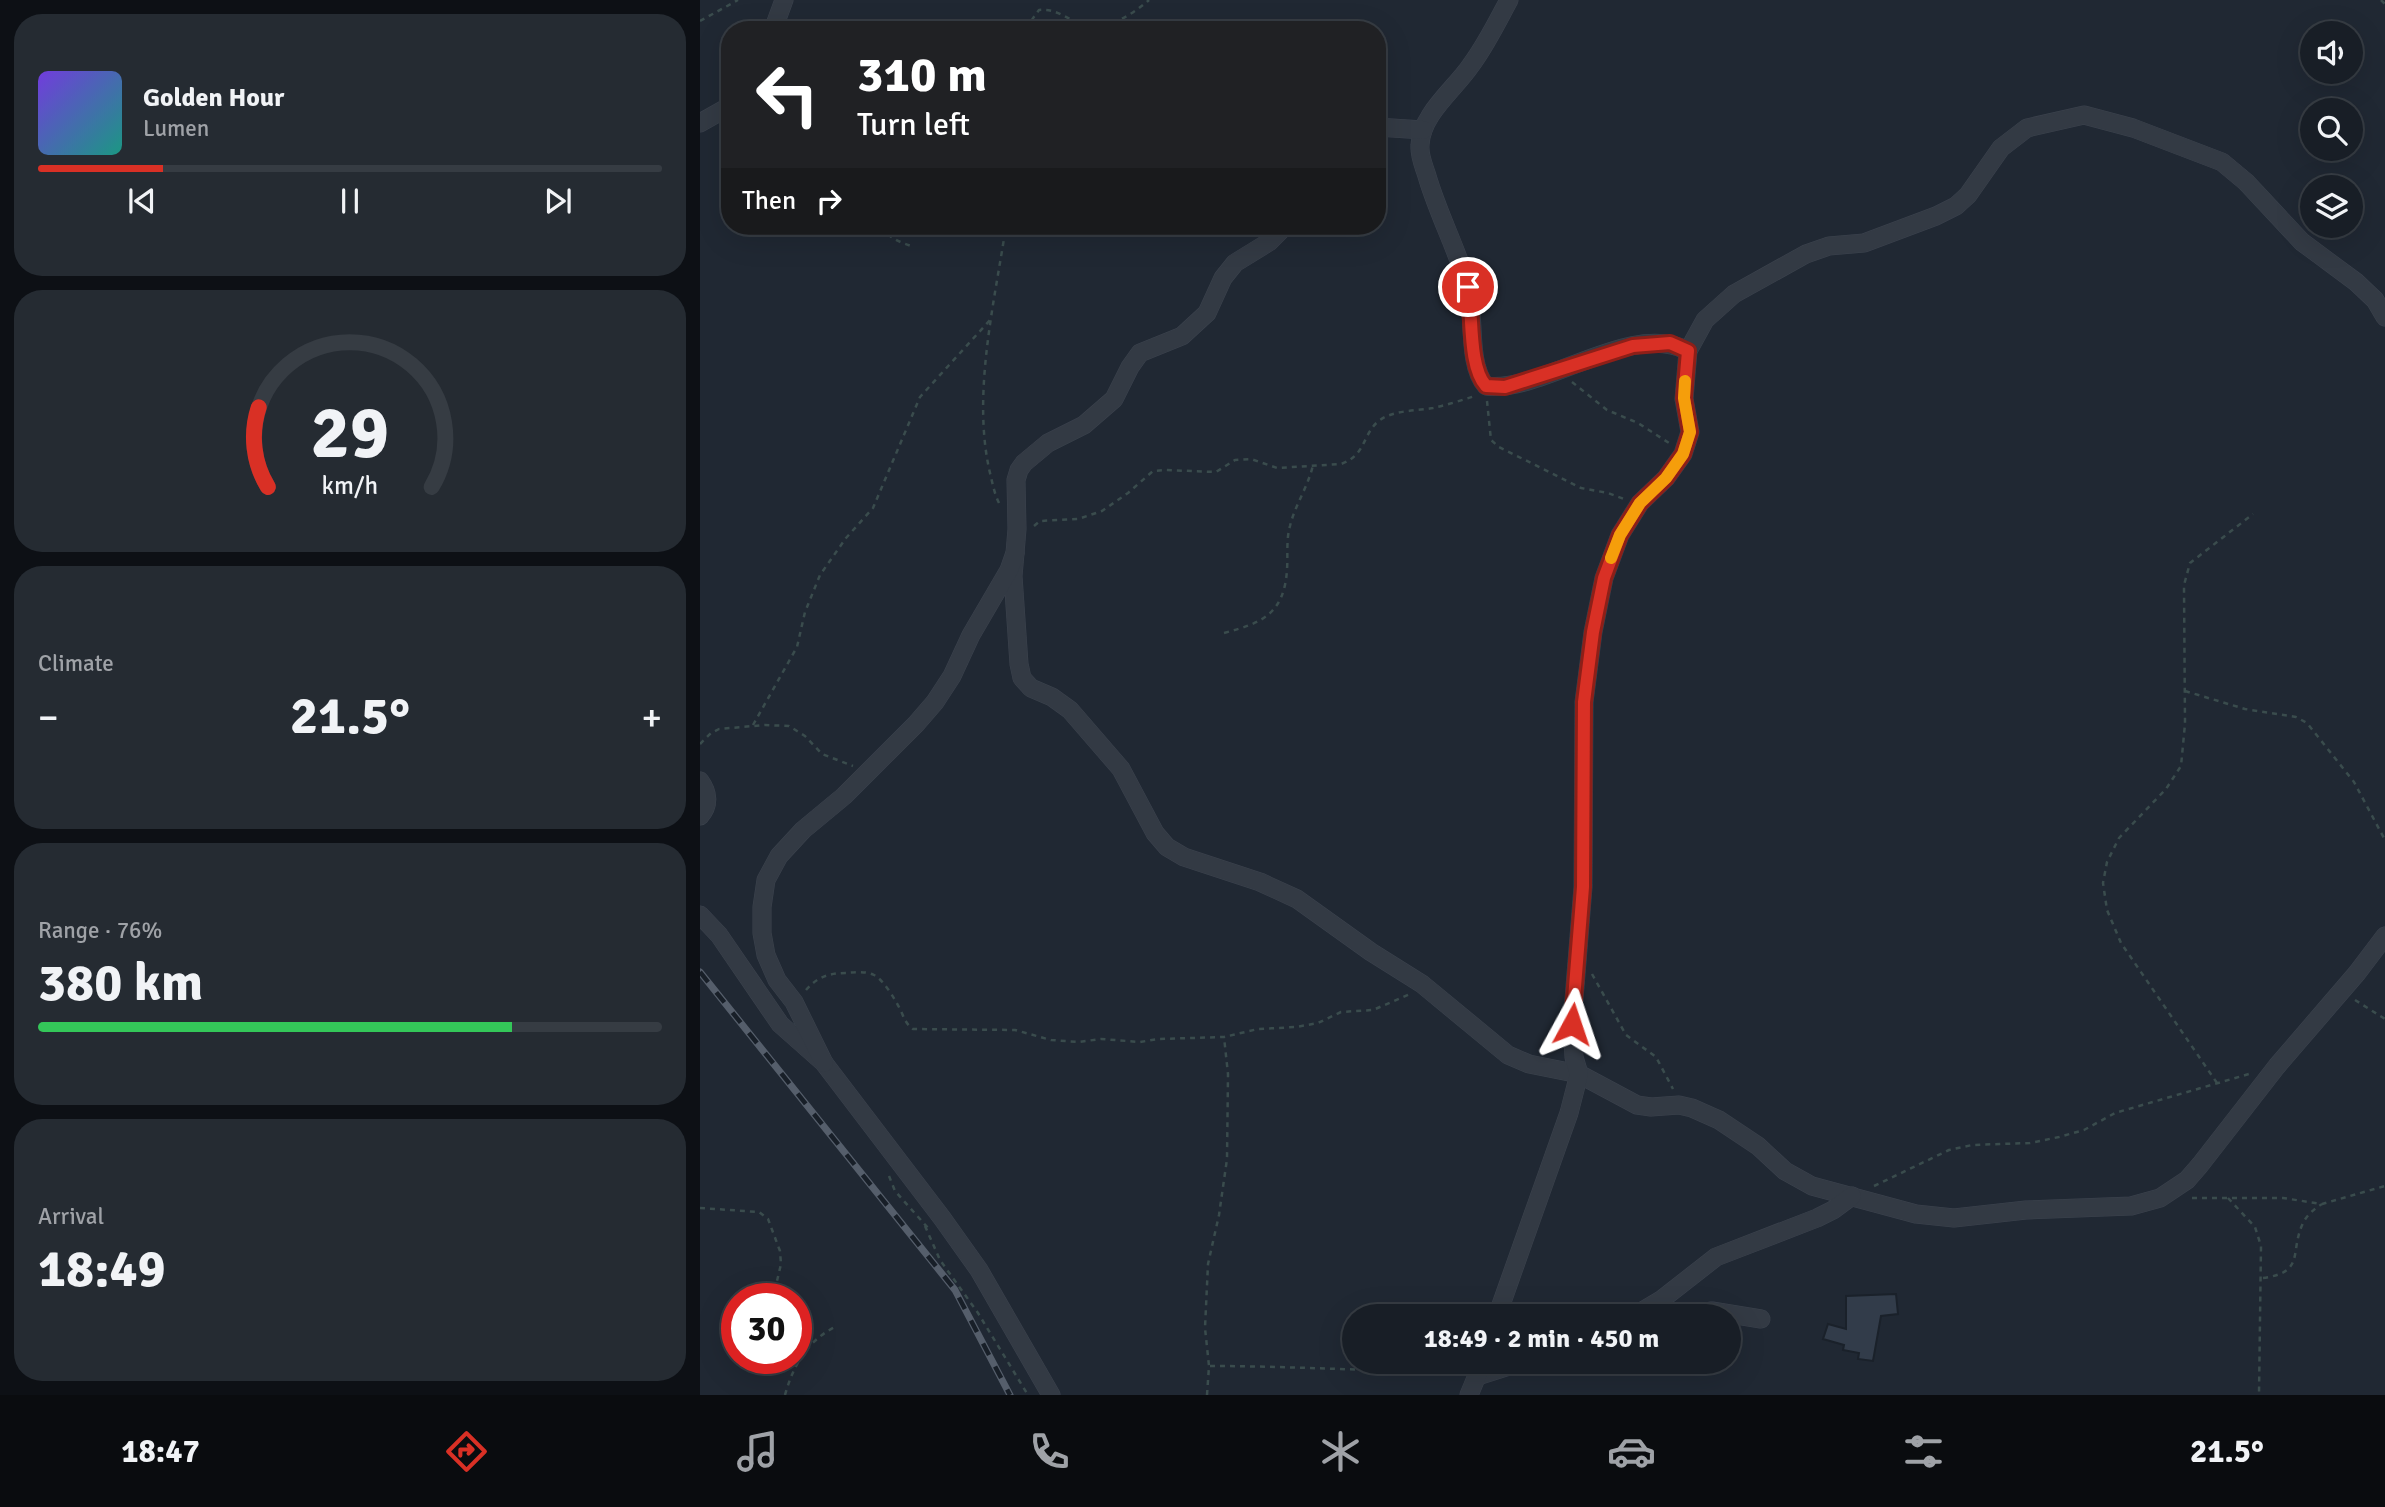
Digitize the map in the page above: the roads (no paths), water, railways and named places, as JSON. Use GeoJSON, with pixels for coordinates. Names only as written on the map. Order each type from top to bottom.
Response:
{"type":"FeatureCollection","features":[{"type":"Feature","properties":{"kind":"street"},"geometry":{"type":"LineString","coordinates":[[776,21],[784,0]]}},
{"type":"Feature","properties":{"kind":"street"},"geometry":{"type":"LineString","coordinates":[[1509,0],[1472,64],[1433,113],[1423,130],[1420,145],[1421,158],[1468,287],[1476,363],[1481,381],[1492,390],[1633,346],[1670,343],[1688,351]]}},
{"type":"Feature","properties":{"kind":"street"},"geometry":{"type":"LineString","coordinates":[[700,123],[721,111]]}},
{"type":"Feature","properties":{"kind":"street"},"geometry":{"type":"LineString","coordinates":[[1501,1304],[1569,1113],[1578,1074],[1572,1024],[1583,887],[1584,702],[1593,632],[1604,578],[1620,535],[1640,503],[1666,478],[1683,454],[1690,432],[1684,398],[1688,351],[1705,320],[1734,294],[1819,248],[1864,243],[1956,206],[1968,195],[2001,148],[2027,128],[2084,115],[2133,128],[2222,162],[2246,182],[2302,242],[2356,282],[2375,300],[2385,317]]}},
{"type":"Feature","properties":{"kind":"street"},"geometry":{"type":"LineString","coordinates":[[1386,128],[1423,130]]}},
{"type":"Feature","properties":{"kind":"street"},"geometry":{"type":"LineString","coordinates":[[1276,235],[1235,263],[1223,278],[1207,313],[1182,336],[1140,352],[1114,399],[1084,425],[1048,443],[1024,463],[1017,480],[1013,576],[1022,678],[1031,688],[1052,697],[1070,710],[1093,736],[1121,769],[1155,833],[1167,847],[1184,857],[1260,882],[1297,899],[1426,987],[1508,1055],[1529,1064],[1578,1074],[1637,1105],[1651,1108],[1679,1105],[1692,1108],[1719,1120],[1758,1146],[1785,1171],[1812,1186],[1916,1214],[1954,1218],[2026,1210],[2131,1206],[2165,1195],[2186,1180],[2200,1165],[2277,1066],[2385,936]]}},
{"type":"Feature","properties":{"kind":"street"},"geometry":{"type":"LineString","coordinates":[[1016,541],[1009,570],[971,635],[952,676],[935,702],[844,796],[803,830],[779,856],[766,880],[762,933],[766,955],[777,980],[794,1002],[824,1063],[979,1270],[1051,1395]]}},
{"type":"Feature","properties":{"kind":"street"},"geometry":{"type":"LineString","coordinates":[[700,780],[708,800],[700,816]]}},
{"type":"Feature","properties":{"kind":"street"},"geometry":{"type":"LineString","coordinates":[[700,915],[719,935],[779,1024],[824,1063]]}},
{"type":"Feature","properties":{"kind":"street"},"geometry":{"type":"LineString","coordinates":[[1654,1304],[1716,1257],[1817,1218],[1852,1196]]}},
{"type":"Feature","properties":{"kind":"street"},"geometry":{"type":"LineString","coordinates":[[1741,1316],[1761,1319]]}},
{"type":"Feature","properties":{"kind":"street"},"geometry":{"type":"LineString","coordinates":[[1469,1395],[1478,1374]]}},
{"type":"Feature","properties":{"kind":"railway"},"geometry":{"type":"LineString","coordinates":[[700,972],[955,1290],[1010,1395]]}}]}
